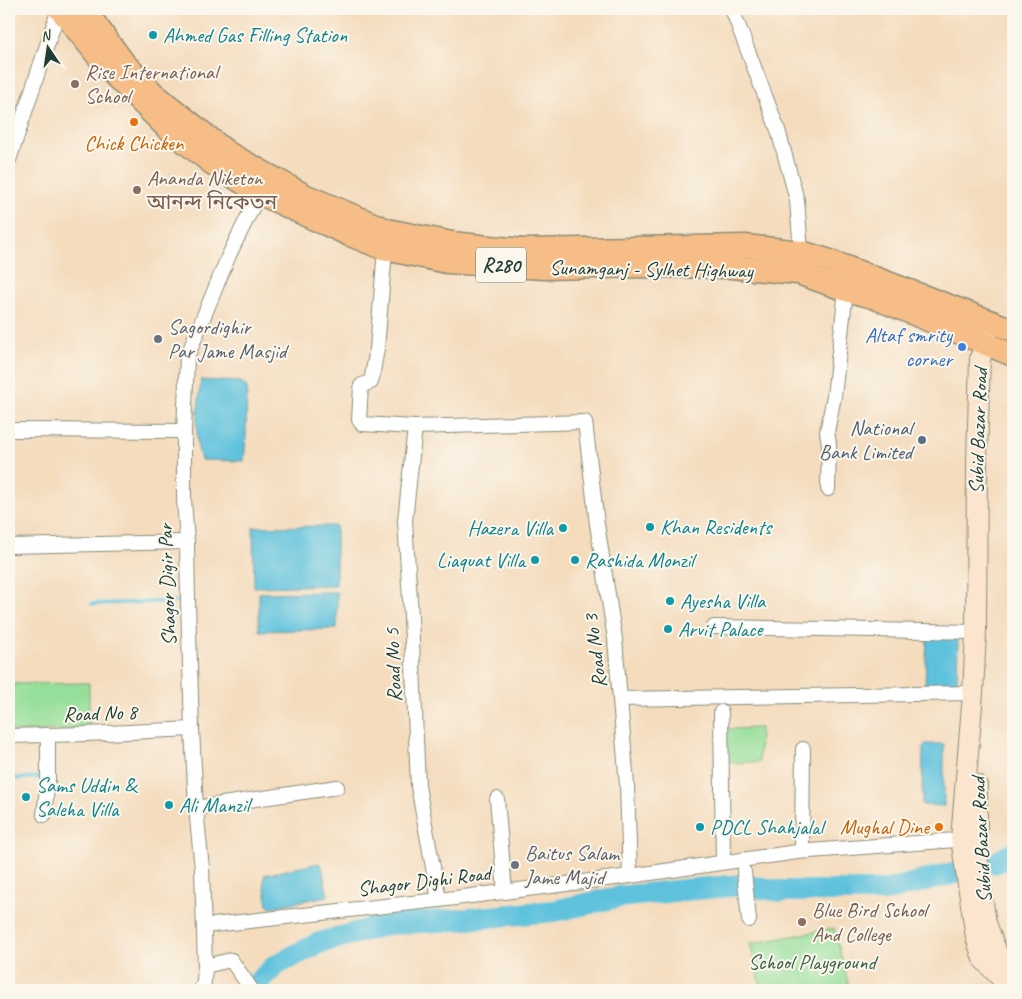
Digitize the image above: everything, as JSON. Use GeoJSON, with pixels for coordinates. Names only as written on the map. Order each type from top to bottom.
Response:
{"type":"FeatureCollection","features":[{"type":"Feature","properties":{"kind":"main road","name":"Sunamganj - Sylhet Highway"},"geometry":{"type":"LineString","coordinates":[[60,9],[111,72],[167,128],[213,164],[264,184],[304,195],[387,230],[452,243],[525,250],[745,246],[799,263],[846,290],[873,297],[1013,355]]}},
{"type":"Feature","properties":{"kind":"main road","name":"Sunamganj - Sylhet Highway"},"geometry":{"type":"LineString","coordinates":[[84,9],[124,63],[153,93],[264,184],[350,235],[385,249],[447,262],[535,267],[732,267],[836,263],[1013,330]]}},
{"type":"Feature","properties":{"kind":"main road"},"geometry":{"type":"LineString","coordinates":[[986,344],[989,320]]}},
{"type":"Feature","properties":{"kind":"main road","name":"Subid Bazar Road"},"geometry":{"type":"LineString","coordinates":[[986,344],[980,359],[979,369],[976,632],[969,839],[976,937],[983,960],[1013,989]]}},
{"type":"Feature","properties":{"kind":"main road","name":"Subid Bazar Road"},"geometry":{"type":"LineString","coordinates":[[986,344],[989,366],[986,435],[987,481],[984,542],[982,739],[969,839],[981,888],[986,923],[997,953],[1013,970]]}},
{"type":"Feature","properties":{"kind":"street"},"geometry":{"type":"LineString","coordinates":[[9,160],[60,9]]}},
{"type":"Feature","properties":{"kind":"street"},"geometry":{"type":"LineString","coordinates":[[732,9],[780,139],[797,200],[799,263]]}},
{"type":"Feature","properties":{"kind":"street","name":"Shagor Digir Par"},"geometry":{"type":"LineString","coordinates":[[201,990],[204,982],[205,966],[204,926],[192,729],[184,498],[187,357],[229,255],[264,184]]}},
{"type":"Feature","properties":{"kind":"street"},"geometry":{"type":"LineString","coordinates":[[385,249],[377,350],[371,382],[362,385],[358,420],[362,424],[415,427]]}},
{"type":"Feature","properties":{"kind":"street"},"geometry":{"type":"LineString","coordinates":[[828,489],[830,443],[827,432],[834,396],[846,290]]}},
{"type":"Feature","properties":{"kind":"street","name":"Road No 3"},"geometry":{"type":"LineString","coordinates":[[415,427],[585,422],[597,524],[615,639],[621,699],[627,785],[630,876]]}},
{"type":"Feature","properties":{"kind":"street","name":"Road No 5"},"geometry":{"type":"LineString","coordinates":[[415,427],[406,521],[418,786],[438,900]]}},
{"type":"Feature","properties":{"kind":"street"},"geometry":{"type":"LineString","coordinates":[[9,430],[184,431]]}},
{"type":"Feature","properties":{"kind":"street"},"geometry":{"type":"LineString","coordinates":[[9,546],[187,542]]}},
{"type":"Feature","properties":{"kind":"street"},"geometry":{"type":"LineString","coordinates":[[714,627],[976,632]]}},
{"type":"Feature","properties":{"kind":"street"},"geometry":{"type":"LineString","coordinates":[[621,699],[973,693]]}},
{"type":"Feature","properties":{"kind":"street"},"geometry":{"type":"LineString","coordinates":[[721,712],[723,862]]}},
{"type":"Feature","properties":{"kind":"street","name":"Road No 8"},"geometry":{"type":"LineString","coordinates":[[9,736],[192,729]]}},
{"type":"Feature","properties":{"kind":"street"},"geometry":{"type":"LineString","coordinates":[[44,815],[48,780],[48,735]]}},
{"type":"Feature","properties":{"kind":"street"},"geometry":{"type":"LineString","coordinates":[[802,851],[803,749]]}},
{"type":"Feature","properties":{"kind":"street"},"geometry":{"type":"LineString","coordinates":[[196,808],[337,786]]}},
{"type":"Feature","properties":{"kind":"street"},"geometry":{"type":"LineString","coordinates":[[497,799],[504,892]]}},
{"type":"Feature","properties":{"kind":"street","name":"Shagor Dighi Road"},"geometry":{"type":"LineString","coordinates":[[204,926],[504,892],[802,851],[969,839]]}},
{"type":"Feature","properties":{"kind":"street"},"geometry":{"type":"LineString","coordinates":[[744,872],[749,920]]}},
{"type":"Feature","properties":{"kind":"street"},"geometry":{"type":"LineString","coordinates":[[205,966],[231,960],[248,984]]}},
{"type":"Feature","properties":{"kind":"green space"},"geometry":{"type":"Polygon","coordinates":[[[89,683],[89,729],[9,732],[9,684],[89,683]]]}},
{"type":"Feature","properties":{"kind":"green space"},"geometry":{"type":"Polygon","coordinates":[[[760,728],[759,762],[725,763],[725,729],[760,728]]]}},
{"type":"Feature","properties":{"kind":"green space","name":"School Playground"},"geometry":{"type":"Polygon","coordinates":[[[834,928],[850,990],[762,990],[750,944],[834,928]]]}},
{"type":"Feature","properties":{"kind":"water"},"geometry":{"type":"Polygon","coordinates":[[[201,380],[241,382],[247,387],[244,461],[201,460],[197,444],[197,419],[201,380]]]}},
{"type":"Feature","properties":{"kind":"water"},"geometry":{"type":"Polygon","coordinates":[[[336,526],[336,585],[254,587],[253,527],[336,526]]]}},
{"type":"Feature","properties":{"kind":"water"},"geometry":{"type":"Polygon","coordinates":[[[337,592],[337,629],[259,631],[259,593],[337,592]]]}},
{"type":"Feature","properties":{"kind":"water"},"geometry":{"type":"Polygon","coordinates":[[[927,636],[958,637],[957,687],[925,685],[927,636]]]}},
{"type":"Feature","properties":{"kind":"water"},"geometry":{"type":"Polygon","coordinates":[[[925,744],[944,744],[944,806],[922,805],[923,749],[925,744]]]}},
{"type":"Feature","properties":{"kind":"water"},"geometry":{"type":"Polygon","coordinates":[[[319,863],[322,868],[328,896],[272,907],[268,906],[264,875],[319,863]]]}},
{"type":"Feature","properties":{"kind":"waterway"},"geometry":{"type":"LineString","coordinates":[[92,604],[185,601]]}},
{"type":"Feature","properties":{"kind":"waterway"},"geometry":{"type":"LineString","coordinates":[[9,779],[44,777]]}},
{"type":"Feature","properties":{"kind":"waterway"},"geometry":{"type":"LineString","coordinates":[[995,863],[1013,853]]}},
{"type":"Feature","properties":{"kind":"waterway"},"geometry":{"type":"LineString","coordinates":[[250,990],[276,965],[319,943],[388,924],[554,911],[618,897],[742,885],[780,891],[884,891],[958,872]]}},
{"type":"Feature","properties":{"kind":"place","name":"Ahmed Gas Filling Station"},"geometry":{"type":"Point","coordinates":[153,35]}},
{"type":"Feature","properties":{"kind":"place","name":"Rise International School"},"geometry":{"type":"Point","coordinates":[75,84]}},
{"type":"Feature","properties":{"kind":"place","name":"Chick Chicken"},"geometry":{"type":"Point","coordinates":[134,122]}},
{"type":"Feature","properties":{"kind":"place","name":"Ananda Niketon আনন্দ নিকেতন"},"geometry":{"type":"Point","coordinates":[137,190]}},
{"type":"Feature","properties":{"kind":"place","name":"Sagordighir Par Jame Masjid"},"geometry":{"type":"Point","coordinates":[158,339]}},
{"type":"Feature","properties":{"kind":"place","name":"Altaf smrity corner"},"geometry":{"type":"Point","coordinates":[962,347]}},
{"type":"Feature","properties":{"kind":"place","name":"National Bank Limited"},"geometry":{"type":"Point","coordinates":[922,440]}},
{"type":"Feature","properties":{"kind":"place","name":"Khan Residents"},"geometry":{"type":"Point","coordinates":[650,527]}},
{"type":"Feature","properties":{"kind":"place","name":"Hazera Villa"},"geometry":{"type":"Point","coordinates":[563,528]}},
{"type":"Feature","properties":{"kind":"place","name":"Liaquat Villa"},"geometry":{"type":"Point","coordinates":[535,560]}},
{"type":"Feature","properties":{"kind":"place","name":"Rashida Monzil"},"geometry":{"type":"Point","coordinates":[575,560]}},
{"type":"Feature","properties":{"kind":"place","name":"Ayesha Villa"},"geometry":{"type":"Point","coordinates":[670,601]}},
{"type":"Feature","properties":{"kind":"place","name":"Arvit Palace"},"geometry":{"type":"Point","coordinates":[668,629]}},
{"type":"Feature","properties":{"kind":"place","name":"Sams Uddin & Saleha Villa"},"geometry":{"type":"Point","coordinates":[26,797]}},
{"type":"Feature","properties":{"kind":"place","name":"Ali Manzil"},"geometry":{"type":"Point","coordinates":[169,805]}},
{"type":"Feature","properties":{"kind":"place","name":"PDCL Shahjalal"},"geometry":{"type":"Point","coordinates":[700,827]}},
{"type":"Feature","properties":{"kind":"place","name":"Mughal Dine"},"geometry":{"type":"Point","coordinates":[939,827]}},
{"type":"Feature","properties":{"kind":"place","name":"Baitus Salam Jame Majid"},"geometry":{"type":"Point","coordinates":[515,865]}},
{"type":"Feature","properties":{"kind":"place","name":"Blue Bird School And College"},"geometry":{"type":"Point","coordinates":[802,922]}}]}
